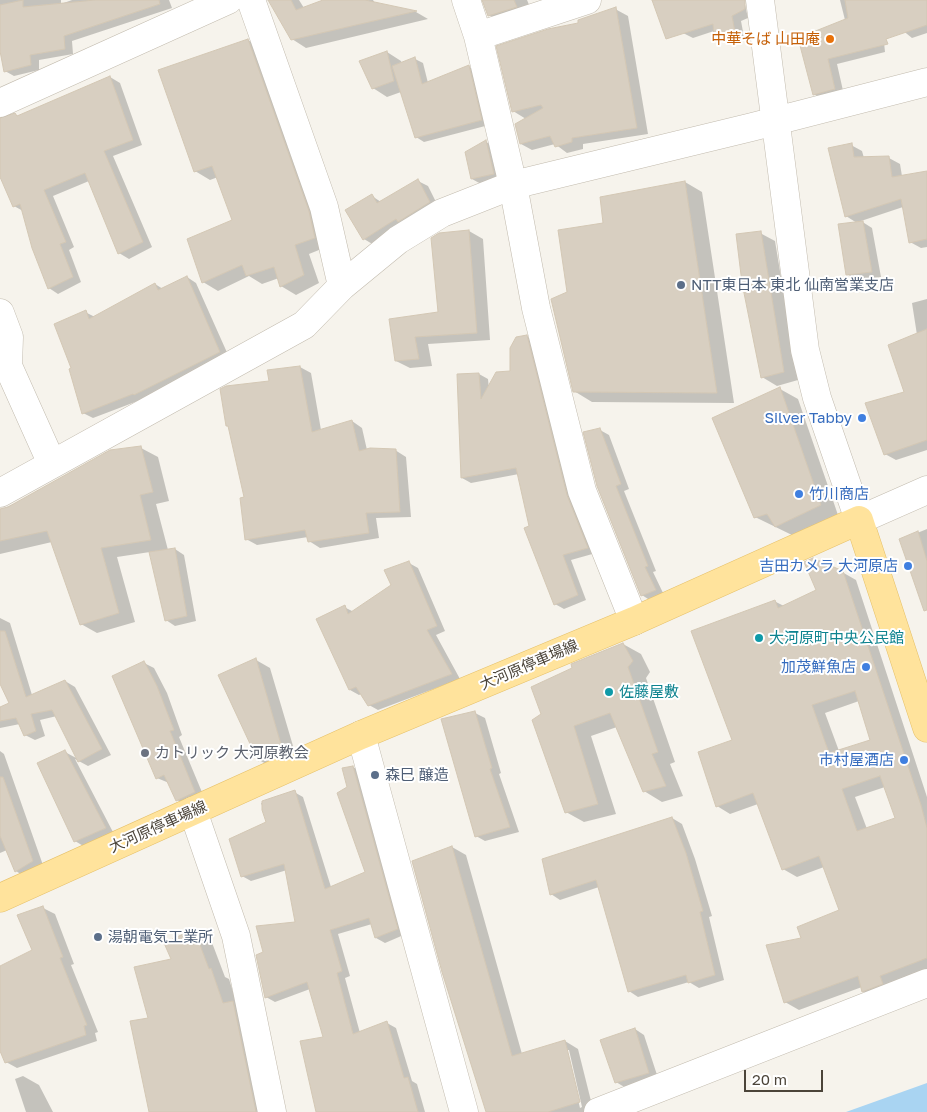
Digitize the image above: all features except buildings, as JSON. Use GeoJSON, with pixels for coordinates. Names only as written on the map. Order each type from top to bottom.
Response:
{"type":"FeatureCollection","features":[{"type":"Feature","properties":{"kind":"main road","name":"大河原停車場線"},"geometry":{"type":"LineString","coordinates":[[0,898],[361,735],[634,620],[859,520]]}},
{"type":"Feature","properties":{"kind":"main road"},"geometry":{"type":"LineString","coordinates":[[859,520],[927,728]]}},
{"type":"Feature","properties":{"kind":"street"},"geometry":{"type":"LineString","coordinates":[[0,103],[177,11],[228,0]]}},
{"type":"Feature","properties":{"kind":"street"},"geometry":{"type":"LineString","coordinates":[[251,0],[324,206],[342,286]]}},
{"type":"Feature","properties":{"kind":"street"},"geometry":{"type":"LineString","coordinates":[[466,0],[478,36],[513,185],[536,308],[582,491],[634,620]]}},
{"type":"Feature","properties":{"kind":"street"},"geometry":{"type":"LineString","coordinates":[[478,36],[588,0]]}},
{"type":"Feature","properties":{"kind":"street"},"geometry":{"type":"LineString","coordinates":[[760,0],[805,350],[817,398],[859,520],[927,490]]}},
{"type":"Feature","properties":{"kind":"street"},"geometry":{"type":"LineString","coordinates":[[0,492],[304,325],[342,286],[398,240],[442,213],[513,185],[927,82]]}},
{"type":"Feature","properties":{"kind":"street"},"geometry":{"type":"LineString","coordinates":[[0,313],[9,337],[8,366],[52,464]]}},
{"type":"Feature","properties":{"kind":"street"},"geometry":{"type":"LineString","coordinates":[[361,735],[464,1112]]}},
{"type":"Feature","properties":{"kind":"street"},"geometry":{"type":"LineString","coordinates":[[193,811],[236,936],[272,1112]]}},
{"type":"Feature","properties":{"kind":"street"},"geometry":{"type":"LineString","coordinates":[[598,1112],[927,983]]}},
{"type":"Feature","properties":{"kind":"water"},"geometry":{"type":"Polygon","coordinates":[[[927,1083],[927,1112],[846,1112],[927,1083]]]}},
{"type":"Feature","properties":{"kind":"place","name":"中華そば 山田庵"},"geometry":{"type":"Point","coordinates":[830,39]}},
{"type":"Feature","properties":{"kind":"place","name":"NTT東日本 東北 仙南営業支店"},"geometry":{"type":"Point","coordinates":[681,285]}},
{"type":"Feature","properties":{"kind":"place","name":"Silver Tabby"},"geometry":{"type":"Point","coordinates":[862,418]}},
{"type":"Feature","properties":{"kind":"place","name":"竹川商店"},"geometry":{"type":"Point","coordinates":[799,494]}},
{"type":"Feature","properties":{"kind":"place","name":"吉田カメラ 大河原店"},"geometry":{"type":"Point","coordinates":[908,566]}},
{"type":"Feature","properties":{"kind":"place","name":"大河原町中央公民館"},"geometry":{"type":"Point","coordinates":[759,638]}},
{"type":"Feature","properties":{"kind":"place","name":"加茂鮮魚店"},"geometry":{"type":"Point","coordinates":[866,667]}},
{"type":"Feature","properties":{"kind":"place","name":"佐藤屋敷"},"geometry":{"type":"Point","coordinates":[609,692]}},
{"type":"Feature","properties":{"kind":"place","name":"カトリック 大河原教会"},"geometry":{"type":"Point","coordinates":[145,753]}},
{"type":"Feature","properties":{"kind":"place","name":"市村屋酒店"},"geometry":{"type":"Point","coordinates":[904,760]}},
{"type":"Feature","properties":{"kind":"place","name":"森巳 醸造"},"geometry":{"type":"Point","coordinates":[375,775]}},
{"type":"Feature","properties":{"kind":"place","name":"湯朝電気工業所"},"geometry":{"type":"Point","coordinates":[98,937]}}]}
